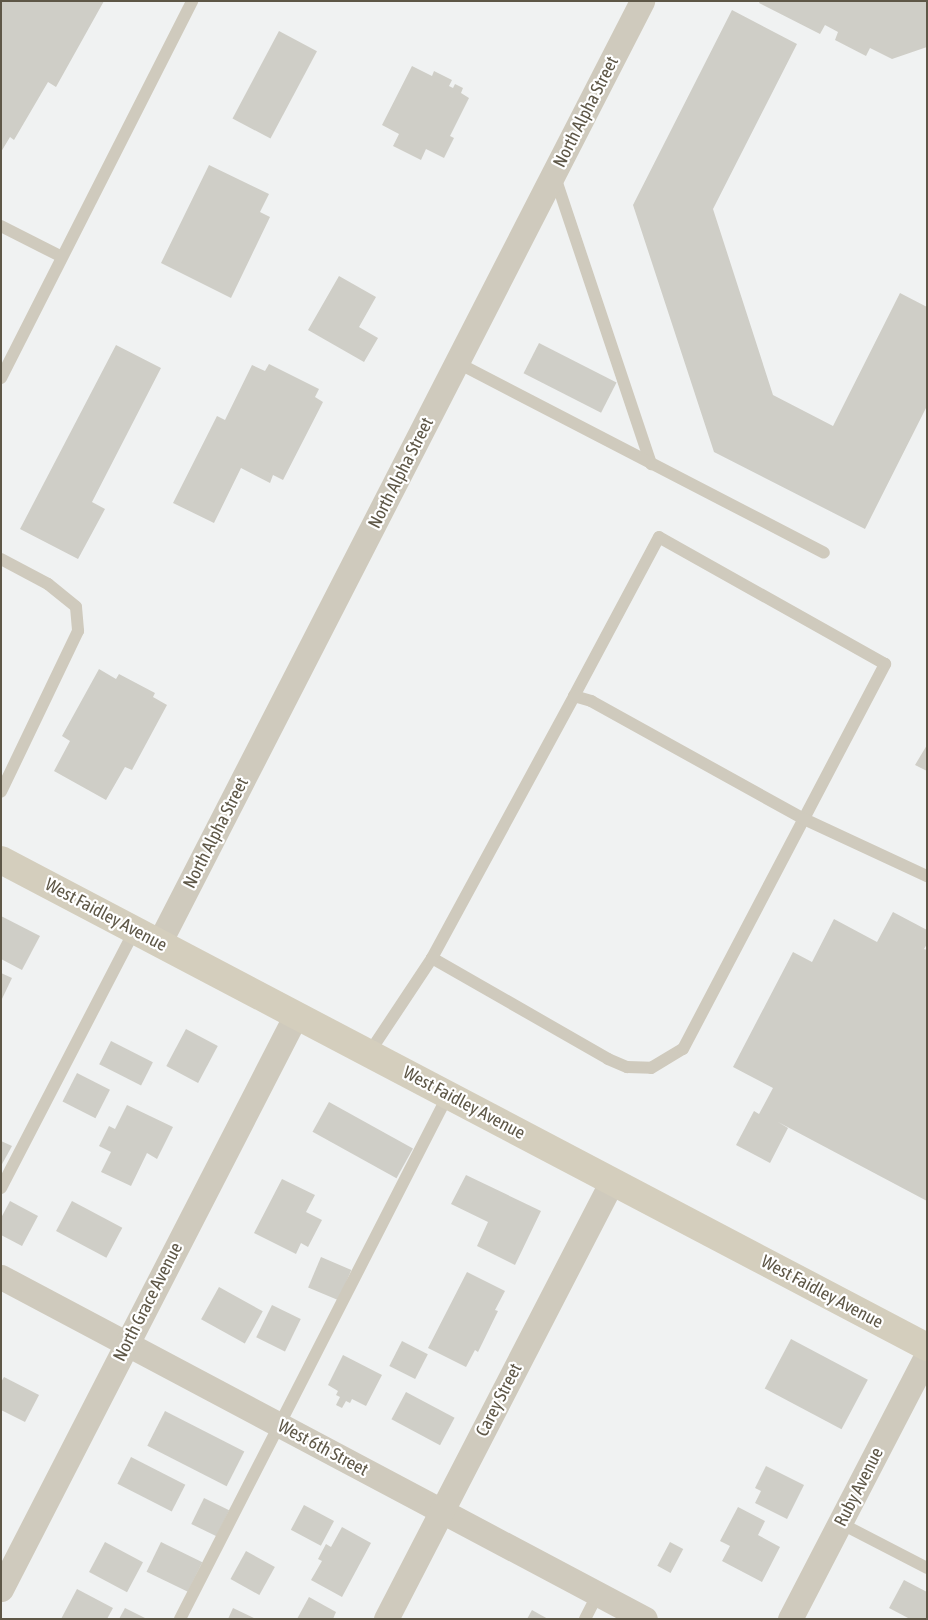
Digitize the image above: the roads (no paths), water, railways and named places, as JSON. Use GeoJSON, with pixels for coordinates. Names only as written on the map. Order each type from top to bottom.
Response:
{"type":"FeatureCollection","features":[{"type":"Feature","properties":{"kind":"street","name":"North Alpha Street"},"geometry":{"type":"LineString","coordinates":[[159,943],[642,1]]}},
{"type":"Feature","properties":{"kind":"street","name":"West Faidley Avenue"},"geometry":{"type":"LineString","coordinates":[[1,860],[927,1348]]}},
{"type":"Feature","properties":{"kind":"street","name":"North Grace Avenue"},"geometry":{"type":"LineString","coordinates":[[1,1589],[296,1015]]}},
{"type":"Feature","properties":{"kind":"street","name":"Carey Street"},"geometry":{"type":"LineString","coordinates":[[386,1619],[612,1181]]}},
{"type":"Feature","properties":{"kind":"street","name":"West 6th Street"},"geometry":{"type":"LineString","coordinates":[[1,1276],[645,1619]]}},
{"type":"Feature","properties":{"kind":"street","name":"Ruby Avenue"},"geometry":{"type":"LineString","coordinates":[[790,1619],[927,1355]]}},
{"type":"Feature","properties":{"kind":"lane"},"geometry":{"type":"LineString","coordinates":[[1,378],[192,1]]}},
{"type":"Feature","properties":{"kind":"lane"},"geometry":{"type":"LineString","coordinates":[[554,174],[651,464]]}},
{"type":"Feature","properties":{"kind":"lane"},"geometry":{"type":"LineString","coordinates":[[1,226],[62,257]]}},
{"type":"Feature","properties":{"kind":"lane"},"geometry":{"type":"LineString","coordinates":[[458,363],[824,553]]}},
{"type":"Feature","properties":{"kind":"lane"},"geometry":{"type":"LineString","coordinates":[[369,1053],[432,958],[660,538],[886,664],[683,1049],[651,1068],[627,1067],[608,1059],[432,958]]}},
{"type":"Feature","properties":{"kind":"lane"},"geometry":{"type":"LineString","coordinates":[[1,559],[48,584],[76,607],[78,631],[1,792]]}},
{"type":"Feature","properties":{"kind":"lane"},"geometry":{"type":"LineString","coordinates":[[574,696],[591,701],[804,819],[927,876]]}},
{"type":"Feature","properties":{"kind":"lane"},"geometry":{"type":"LineString","coordinates":[[1,1188],[134,930]]}},
{"type":"Feature","properties":{"kind":"lane"},"geometry":{"type":"LineString","coordinates":[[180,1619],[448,1095]]}},
{"type":"Feature","properties":{"kind":"lane"},"geometry":{"type":"LineString","coordinates":[[840,1523],[927,1568]]}},
{"type":"Feature","properties":{"kind":"lane"},"geometry":{"type":"LineString","coordinates":[[585,1619],[598,1593]]}}]}
